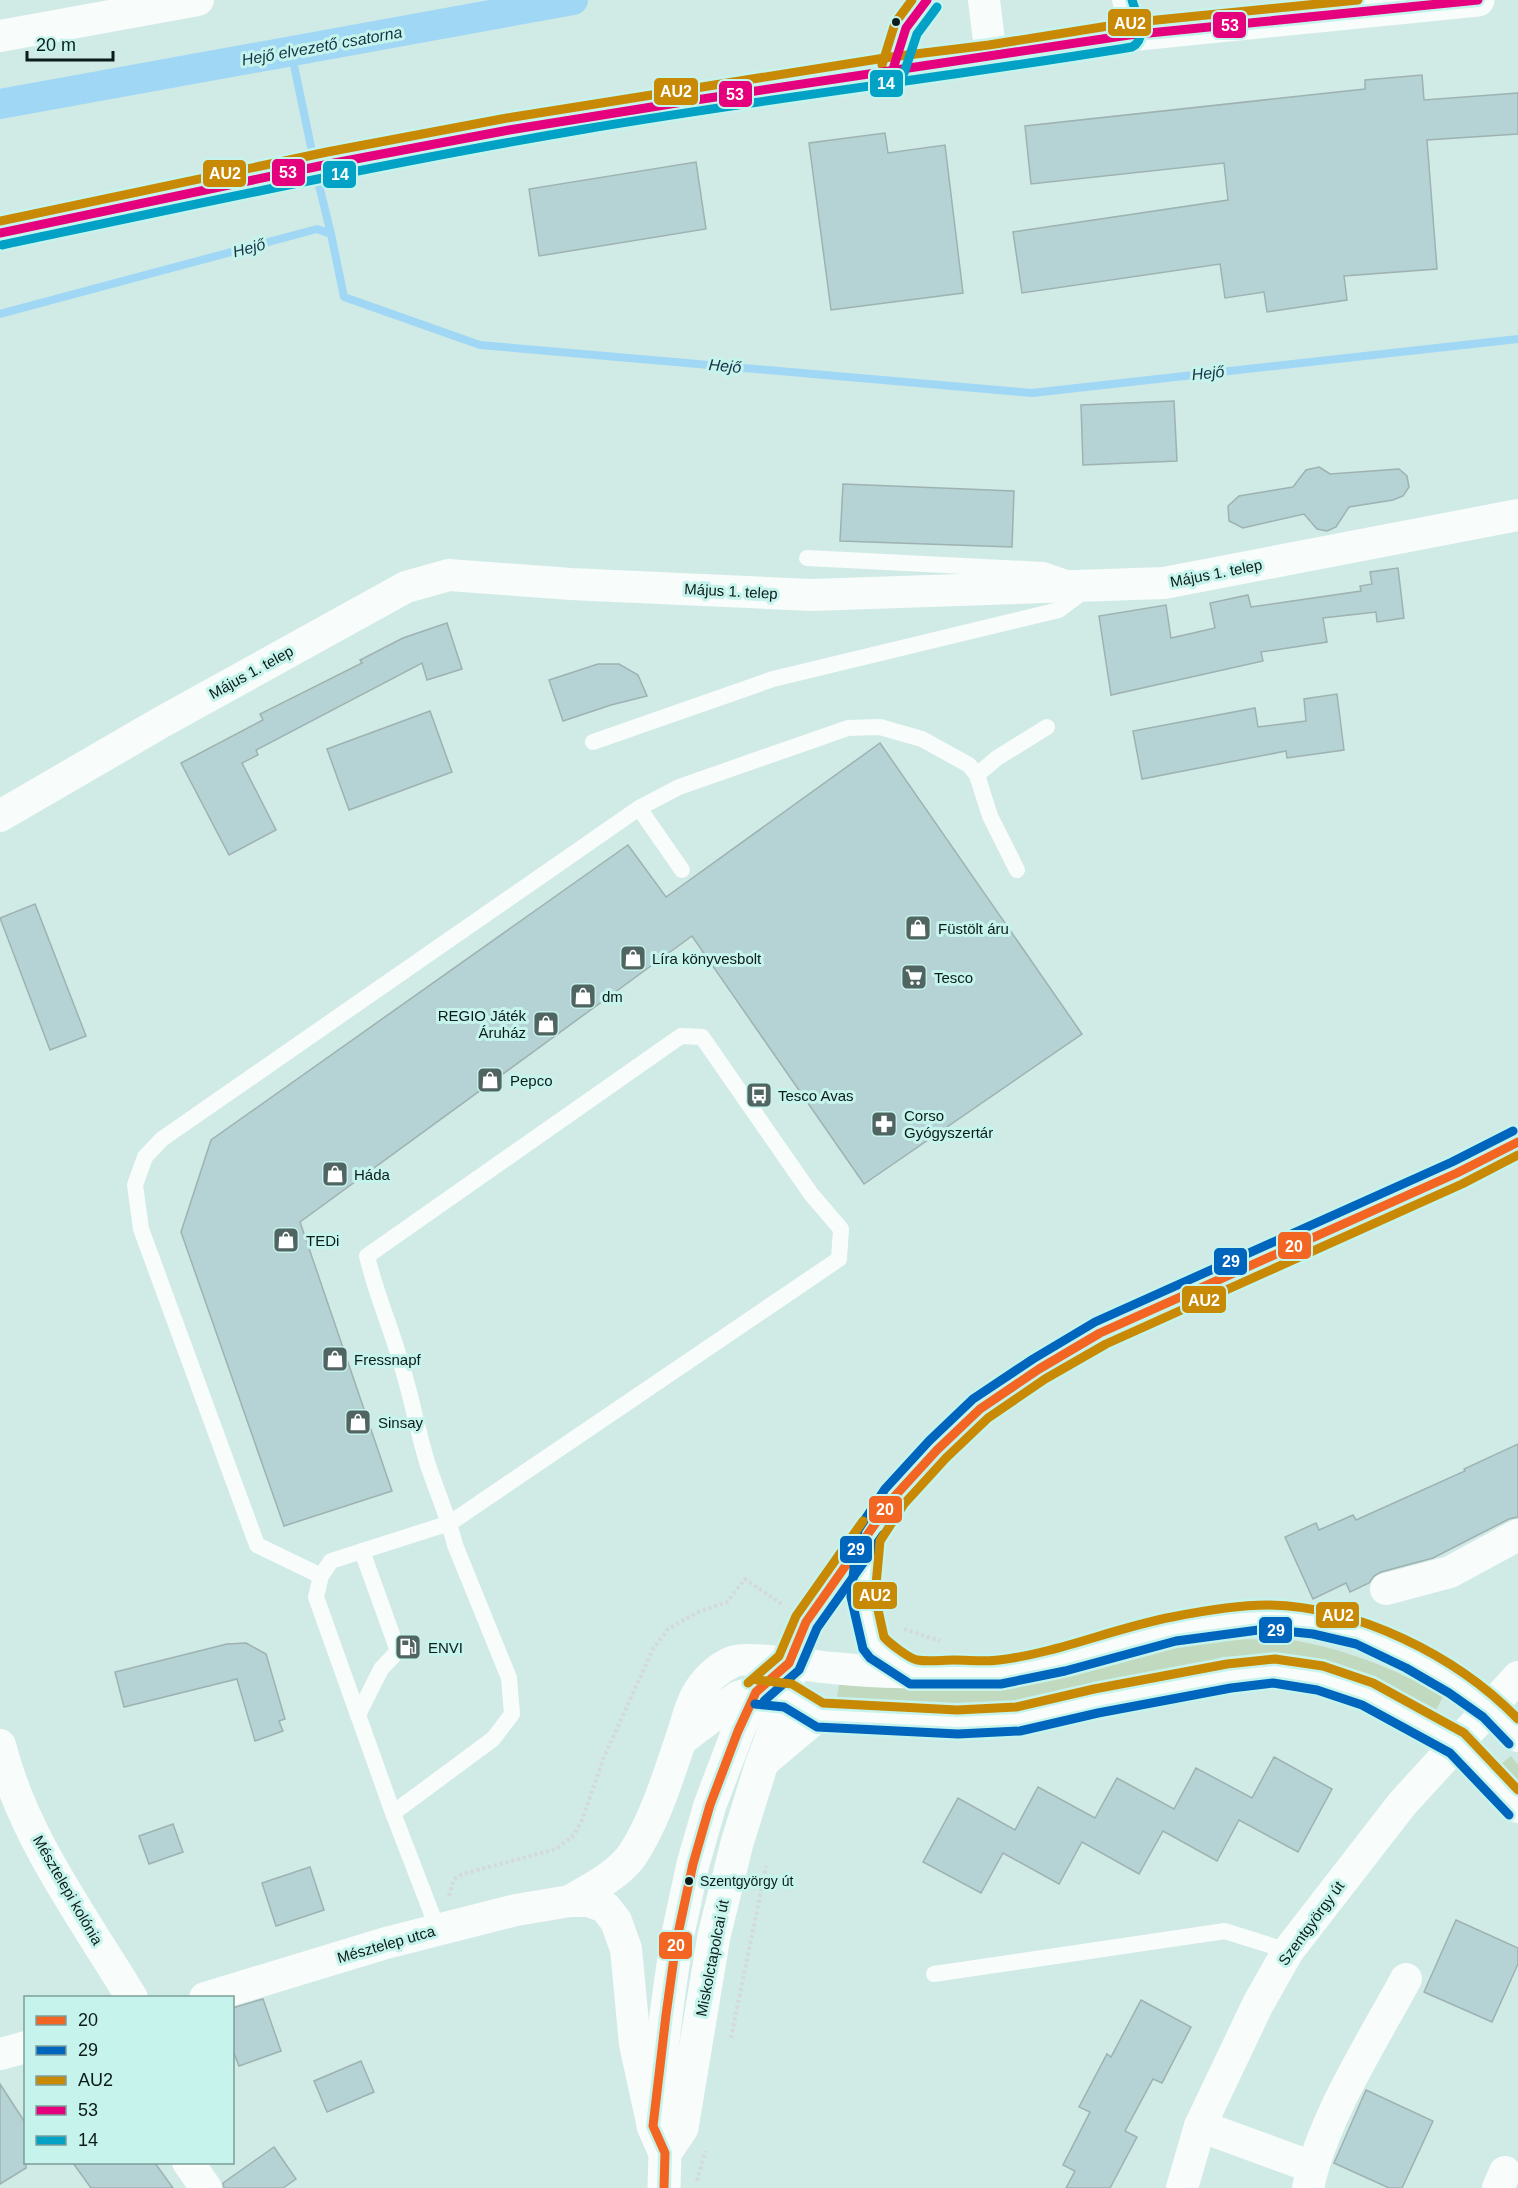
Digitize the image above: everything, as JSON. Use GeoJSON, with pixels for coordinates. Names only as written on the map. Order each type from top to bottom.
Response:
{"type":"FeatureCollection","features":[{"type":"Feature","properties":{"kind":"street"},"geometry":{"type":"LineString","coordinates":[[0,36],[198,0]]}},
{"type":"Feature","properties":{"kind":"street"},"geometry":{"type":"LineString","coordinates":[[984,0],[991,57]]}},
{"type":"Feature","properties":{"kind":"street"},"geometry":{"type":"LineString","coordinates":[[0,233],[318,166],[509,130],[892,69],[991,57],[1129,35],[1478,0]]}},
{"type":"Feature","properties":{"kind":"street","name":"Május 1. telep"},"geometry":{"type":"LineString","coordinates":[[0,816],[160,723],[406,587],[449,575],[571,584],[812,595],[1164,583],[1518,515]]}},
{"type":"Feature","properties":{"kind":"street","name":"Miskolctapolcai út"},"geometry":{"type":"LineString","coordinates":[[659,2139],[682,2128],[714,1936],[737,1843],[762,1762],[788,1695],[789,1663],[806,1622],[894,1497],[981,1409],[1039,1369],[1100,1334],[1446,1178],[1518,1143]]}},
{"type":"Feature","properties":{"kind":"street"},"geometry":{"type":"LineString","coordinates":[[1386,1589],[1450,1572],[1518,1535]]}},
{"type":"Feature","properties":{"kind":"street"},"geometry":{"type":"LineString","coordinates":[[868,1537],[863,1597],[873,1642],[912,1672]]}},
{"type":"Feature","properties":{"kind":"street"},"geometry":{"type":"LineString","coordinates":[[789,1663],[912,1672],[1000,1672],[1062,1659],[1173,1629],[1266,1617],[1315,1622],[1360,1633],[1412,1657],[1456,1683],[1491,1708],[1518,1736]]}},
{"type":"Feature","properties":{"kind":"street","name":"Mésztelep utca"},"geometry":{"type":"LineString","coordinates":[[570,1901],[611,1875],[632,1856],[650,1821],[695,1698],[711,1676],[734,1660],[789,1663]]}},
{"type":"Feature","properties":{"kind":"street","name":"Miskolctapolcai út"},"geometry":{"type":"LineString","coordinates":[[664,2188],[659,2139],[675,1953],[693,1864],[710,1805],[738,1731],[756,1692],[789,1663]]}},
{"type":"Feature","properties":{"kind":"street"},"geometry":{"type":"LineString","coordinates":[[681,1740],[738,1697],[756,1692],[788,1695],[819,1715],[957,1722],[1018,1719],[1174,1686],[1273,1671],[1320,1678],[1367,1694],[1457,1743],[1518,1808]]}},
{"type":"Feature","properties":{"kind":"street","name":"Szentgyörgy út"},"geometry":{"type":"LineString","coordinates":[[1182,2188],[1200,2126],[1258,2004],[1288,1951],[1402,1804],[1518,1677]]}},
{"type":"Feature","properties":{"kind":"street"},"geometry":{"type":"LineString","coordinates":[[762,1762],[819,1715]]}},
{"type":"Feature","properties":{"kind":"street","name":"Mésztelepi kolónia"},"geometry":{"type":"LineString","coordinates":[[0,1745],[22,1807],[45,1857],[131,1996]]}},
{"type":"Feature","properties":{"kind":"street","name":"Mésztelep utca"},"geometry":{"type":"LineString","coordinates":[[212,1996],[438,1930],[516,1910],[570,1901],[588,1901],[605,1907],[616,1921],[626,1949],[635,2044],[659,2139]]}},
{"type":"Feature","properties":{"kind":"street"},"geometry":{"type":"LineString","coordinates":[[1200,2126],[1310,2177],[1341,2098],[1406,1979]]}},
{"type":"Feature","properties":{"kind":"street"},"geometry":{"type":"LineString","coordinates":[[0,2054],[24,2048]]}},
{"type":"Feature","properties":{"kind":"street"},"geometry":{"type":"LineString","coordinates":[[189,2164],[207,2188]]}},
{"type":"Feature","properties":{"kind":"lane"},"geometry":{"type":"LineString","coordinates":[[892,69],[906,28],[927,0]]}},
{"type":"Feature","properties":{"kind":"lane"},"geometry":{"type":"LineString","coordinates":[[1120,0],[1129,35]]}},
{"type":"Feature","properties":{"kind":"lane"},"geometry":{"type":"LineString","coordinates":[[807,558],[1044,570],[1091,586]]}},
{"type":"Feature","properties":{"kind":"lane"},"geometry":{"type":"LineString","coordinates":[[593,742],[773,679],[1059,610],[1091,586]]}},
{"type":"Feature","properties":{"kind":"lane"},"geometry":{"type":"LineString","coordinates":[[321,1576],[257,1545],[141,1229],[135,1185],[144,1157],[162,1139],[639,808],[679,787],[848,728],[880,727],[922,739],[969,765],[977,775],[990,816],[1017,870]]}},
{"type":"Feature","properties":{"kind":"lane"},"geometry":{"type":"LineString","coordinates":[[977,775],[997,759],[1047,727]]}},
{"type":"Feature","properties":{"kind":"lane"},"geometry":{"type":"LineString","coordinates":[[639,808],[682,870]]}},
{"type":"Feature","properties":{"kind":"lane"},"geometry":{"type":"LineString","coordinates":[[393,1813],[493,1739],[512,1714],[509,1678],[455,1545],[450,1522],[427,1462],[410,1392],[367,1256],[681,1036],[702,1037],[811,1194],[841,1229],[839,1259],[450,1522],[331,1561],[321,1576],[316,1597],[393,1813],[438,1930]]}},
{"type":"Feature","properties":{"kind":"lane"},"geometry":{"type":"LineString","coordinates":[[358,1714],[381,1669],[398,1651],[362,1551]]}},
{"type":"Feature","properties":{"kind":"lane"},"geometry":{"type":"LineString","coordinates":[[934,1974],[1225,1931],[1288,1951]]}},
{"type":"Feature","properties":{"kind":"path"},"geometry":{"type":"LineString","coordinates":[[438,1930],[454,1879],[463,1874],[556,1848],[574,1835],[582,1820],[604,1757],[653,1649],[668,1629],[698,1612],[727,1602],[746,1579],[806,1622]]}},
{"type":"Feature","properties":{"kind":"path"},"geometry":{"type":"LineString","coordinates":[[730,2046],[766,1865]]}},
{"type":"Feature","properties":{"kind":"path"},"geometry":{"type":"LineString","coordinates":[[696,2188],[707,2144]]}},
{"type":"Feature","properties":{"kind":"green space"},"geometry":{"type":"Polygon","coordinates":[[[1285,1639],[1327,1647],[1367,1660],[1444,1695],[1436,1710],[1375,1680],[1313,1660],[1285,1655],[1222,1657],[1206,1665],[1122,1677],[1088,1687],[990,1708],[897,1705],[837,1697],[840,1679],[931,1689],[986,1689],[1013,1686],[1066,1674],[1172,1645],[1210,1640],[1285,1639]]]}},
{"type":"Feature","properties":{"kind":"green space"},"geometry":{"type":"Polygon","coordinates":[[[1511,1756],[1518,1765],[1518,1786],[1500,1765],[1511,1756]]]}},
{"type":"Feature","properties":{"kind":"building"},"geometry":{"type":"Polygon","coordinates":[[[1422,75],[1424,100],[1518,93],[1518,134],[1427,140],[1437,269],[1344,276],[1347,300],[1267,312],[1264,292],[1225,298],[1220,264],[1022,293],[1013,232],[1228,200],[1224,163],[1031,184],[1025,126],[1365,89],[1365,80],[1422,75]]]}},
{"type":"Feature","properties":{"kind":"building"},"geometry":{"type":"Polygon","coordinates":[[[885,133],[888,153],[945,145],[963,293],[831,310],[809,143],[885,133]]]}},
{"type":"Feature","properties":{"kind":"building"},"geometry":{"type":"Polygon","coordinates":[[[696,162],[706,229],[539,256],[529,189],[696,162]]]}},
{"type":"Feature","properties":{"kind":"building"},"geometry":{"type":"Polygon","coordinates":[[[1174,401],[1177,461],[1083,465],[1081,405],[1174,401]]]}},
{"type":"Feature","properties":{"kind":"building"},"geometry":{"type":"Polygon","coordinates":[[[1319,467],[1330,474],[1399,469],[1407,476],[1409,487],[1403,496],[1393,500],[1349,507],[1336,527],[1327,531],[1317,529],[1304,514],[1243,528],[1229,521],[1228,506],[1239,496],[1293,487],[1306,470],[1319,467]]]}},
{"type":"Feature","properties":{"kind":"building"},"geometry":{"type":"Polygon","coordinates":[[[843,484],[1014,491],[1012,547],[840,541],[843,484]]]}},
{"type":"Feature","properties":{"kind":"building"},"geometry":{"type":"Polygon","coordinates":[[[1398,568],[1404,618],[1377,622],[1376,612],[1323,618],[1327,642],[1261,652],[1263,661],[1111,695],[1099,616],[1166,605],[1171,638],[1215,628],[1210,603],[1248,595],[1251,607],[1361,591],[1360,586],[1372,584],[1370,572],[1398,568]]]}},
{"type":"Feature","properties":{"kind":"building"},"geometry":{"type":"Polygon","coordinates":[[[447,623],[462,669],[427,680],[422,663],[256,750],[258,755],[242,763],[276,830],[229,855],[181,763],[263,720],[260,714],[362,663],[360,660],[403,638],[447,623]]]}},
{"type":"Feature","properties":{"kind":"building"},"geometry":{"type":"Polygon","coordinates":[[[598,664],[619,664],[638,675],[647,696],[563,721],[549,680],[598,664]]]}},
{"type":"Feature","properties":{"kind":"building"},"geometry":{"type":"Polygon","coordinates":[[[1337,694],[1344,750],[1287,758],[1286,751],[1142,779],[1133,731],[1255,708],[1258,727],[1306,721],[1304,699],[1337,694]]]}},
{"type":"Feature","properties":{"kind":"building"},"geometry":{"type":"Polygon","coordinates":[[[430,711],[452,772],[349,810],[327,749],[430,711]]]}},
{"type":"Feature","properties":{"kind":"building"},"geometry":{"type":"Polygon","coordinates":[[[880,743],[1082,1034],[864,1184],[692,936],[300,1222],[392,1491],[284,1526],[181,1232],[211,1140],[628,845],[666,897],[880,743]]]}},
{"type":"Feature","properties":{"kind":"building"},"geometry":{"type":"Polygon","coordinates":[[[35,904],[86,1036],[50,1050],[0,918],[35,904]]]}},
{"type":"Feature","properties":{"kind":"building"},"geometry":{"type":"Polygon","coordinates":[[[1518,1444],[1518,1517],[1509,1519],[1433,1558],[1381,1572],[1369,1583],[1350,1592],[1346,1583],[1313,1599],[1285,1537],[1316,1523],[1319,1530],[1353,1515],[1356,1520],[1465,1471],[1464,1469],[1518,1444]]]}},
{"type":"Feature","properties":{"kind":"building"},"geometry":{"type":"Polygon","coordinates":[[[246,1643],[266,1654],[285,1719],[279,1721],[283,1731],[255,1741],[237,1679],[124,1707],[115,1672],[227,1644],[246,1643]]]}},
{"type":"Feature","properties":{"kind":"building"},"geometry":{"type":"Polygon","coordinates":[[[1274,1757],[1332,1789],[1298,1852],[1239,1820],[1217,1861],[1163,1831],[1139,1874],[1082,1842],[1059,1884],[1003,1853],[981,1893],[923,1862],[958,1798],[1015,1830],[1038,1787],[1095,1818],[1117,1778],[1174,1809],[1196,1768],[1252,1798],[1274,1757]]]}},
{"type":"Feature","properties":{"kind":"building"},"geometry":{"type":"Polygon","coordinates":[[[173,1824],[183,1852],[149,1864],[139,1836],[173,1824]]]}},
{"type":"Feature","properties":{"kind":"building"},"geometry":{"type":"Polygon","coordinates":[[[310,1867],[324,1910],[276,1926],[262,1883],[310,1867]]]}},
{"type":"Feature","properties":{"kind":"building"},"geometry":{"type":"Polygon","coordinates":[[[1456,1920],[1518,1948],[1518,1964],[1492,2022],[1424,1992],[1456,1920]]]}},
{"type":"Feature","properties":{"kind":"building"},"geometry":{"type":"Polygon","coordinates":[[[263,1999],[281,2051],[239,2066],[234,2053],[234,2007],[263,1999]]]}},
{"type":"Feature","properties":{"kind":"building"},"geometry":{"type":"Polygon","coordinates":[[[1141,2000],[1191,2027],[1162,2083],[1153,2079],[1125,2131],[1137,2137],[1110,2188],[1066,2188],[1075,2171],[1063,2165],[1090,2112],[1079,2107],[1107,2054],[1111,2057],[1141,2000]]]}},
{"type":"Feature","properties":{"kind":"building"},"geometry":{"type":"Polygon","coordinates":[[[361,2061],[374,2092],[327,2112],[314,2081],[361,2061]]]}},
{"type":"Feature","properties":{"kind":"building"},"geometry":{"type":"Polygon","coordinates":[[[0,2084],[24,2121],[24,2164],[26,2168],[0,2184],[0,2084]]]}},
{"type":"Feature","properties":{"kind":"building"},"geometry":{"type":"Polygon","coordinates":[[[1366,2090],[1433,2121],[1402,2188],[1389,2188],[1334,2163],[1366,2090]]]}},
{"type":"Feature","properties":{"kind":"building"},"geometry":{"type":"Polygon","coordinates":[[[274,2147],[296,2179],[283,2188],[224,2188],[223,2183],[274,2147]]]}},
{"type":"Feature","properties":{"kind":"building"},"geometry":{"type":"Polygon","coordinates":[[[74,2164],[156,2164],[173,2188],[91,2188],[74,2164]]]}},
{"type":"Feature","properties":{"kind":"waterway","name":"Hejő elvezető csatorna"},"geometry":{"type":"LineString","coordinates":[[0,104],[573,0]]}},
{"type":"Feature","properties":{"kind":"waterway"},"geometry":{"type":"LineString","coordinates":[[291,51],[314,161]]}},
{"type":"Feature","properties":{"kind":"waterway"},"geometry":{"type":"LineString","coordinates":[[316,173],[331,234]]}},
{"type":"Feature","properties":{"kind":"waterway","name":"Hejő"},"geometry":{"type":"LineString","coordinates":[[0,314],[317,229],[331,234],[344,297],[480,345],[1032,393],[1518,339]]}},
{"type":"Feature","properties":{"kind":"transit line","name":"AU2"},"geometry":{"type":"LineString","coordinates":[[882,65],[895,23],[912,0]]}},
{"type":"Feature","properties":{"kind":"transit line","name":"53"},"geometry":{"type":"LineString","coordinates":[[893,69],[906,28],[927,0]]}},
{"type":"Feature","properties":{"kind":"transit line","name":"14"},"geometry":{"type":"LineString","coordinates":[[2,245],[293,184],[585,129],[1132,47],[1137,43],[1141,32],[1132,0]]}},
{"type":"Feature","properties":{"kind":"transit line","name":"AU2"},"geometry":{"type":"LineString","coordinates":[[0,221],[327,152],[507,118],[891,57],[989,45],[1127,23],[1358,0]]}},
{"type":"Feature","properties":{"kind":"transit line","name":"53"},"geometry":{"type":"LineString","coordinates":[[0,233],[329,164],[509,130],[689,101],[1129,35],[1478,0]]}},
{"type":"Feature","properties":{"kind":"transit line","name":"14"},"geometry":{"type":"LineString","coordinates":[[904,73],[917,34],[937,7]]}},
{"type":"Feature","properties":{"kind":"transit line","name":"29"},"geometry":{"type":"LineString","coordinates":[[1509,1744],[1483,1717],[1449,1693],[1406,1668],[1356,1644],[1313,1634],[1266,1629],[1176,1641],[1065,1671],[1001,1684],[910,1684],[870,1658],[863,1649],[851,1597],[858,1530],[885,1489],[929,1441],[973,1399],[1033,1359],[1095,1322],[1452,1162],[1513,1131]]}},
{"type":"Feature","properties":{"kind":"transit line","name":"20"},"geometry":{"type":"LineString","coordinates":[[664,2188],[665,2153],[653,2126],[666,2015],[676,1943],[693,1864],[710,1805],[738,1731],[756,1692],[789,1663],[806,1622],[894,1497],[937,1450],[980,1409],[1039,1369],[1100,1333],[1457,1173],[1518,1142]]}},
{"type":"Feature","properties":{"kind":"transit line","name":"AU2"},"geometry":{"type":"LineString","coordinates":[[1518,1155],[1462,1184],[1106,1344],[1045,1379],[988,1418],[946,1458],[904,1504],[880,1541],[875,1596],[884,1637],[910,1657],[926,1661],[988,1661],[1021,1657],[1150,1622],[1243,1606],[1267,1605],[1335,1614],[1403,1638],[1435,1655],[1465,1674],[1518,1719]]}},
{"type":"Feature","properties":{"kind":"transit line","name":"AU2"},"geometry":{"type":"LineString","coordinates":[[748,1683],[779,1656],[796,1616],[863,1521]]}},
{"type":"Feature","properties":{"kind":"transit line","name":"29"},"geometry":{"type":"LineString","coordinates":[[764,1701],[799,1670],[817,1628],[883,1535]]}},
{"type":"Feature","properties":{"kind":"transit line","name":"AU2"},"geometry":{"type":"LineString","coordinates":[[757,1680],[792,1684],[823,1703],[957,1710],[1016,1707],[1094,1689],[1227,1664],[1275,1659],[1323,1666],[1373,1683],[1464,1733],[1518,1790]]}},
{"type":"Feature","properties":{"kind":"transit line","name":"29"},"geometry":{"type":"LineString","coordinates":[[755,1704],[784,1707],[817,1727],[958,1734],[1020,1731],[1098,1713],[1231,1688],[1273,1683],[1317,1690],[1362,1705],[1450,1753],[1509,1815]]}},
{"type":"Feature","properties":{"kind":"place","name":"Füstölt áru"},"geometry":{"type":"Point","coordinates":[918,928]}},
{"type":"Feature","properties":{"kind":"place","name":"Líra könyvesbolt"},"geometry":{"type":"Point","coordinates":[633,958]}},
{"type":"Feature","properties":{"kind":"place","name":"Tesco"},"geometry":{"type":"Point","coordinates":[914,977]}},
{"type":"Feature","properties":{"kind":"place","name":"dm"},"geometry":{"type":"Point","coordinates":[583,996]}},
{"type":"Feature","properties":{"kind":"place","name":"REGIO Játék Áruház"},"geometry":{"type":"Point","coordinates":[546,1024]}},
{"type":"Feature","properties":{"kind":"place","name":"Pepco"},"geometry":{"type":"Point","coordinates":[490,1080]}},
{"type":"Feature","properties":{"kind":"place","name":"Tesco Avas"},"geometry":{"type":"Point","coordinates":[759,1095]}},
{"type":"Feature","properties":{"kind":"place","name":"Corso Gyógyszertár"},"geometry":{"type":"Point","coordinates":[884,1124]}},
{"type":"Feature","properties":{"kind":"place","name":"Háda"},"geometry":{"type":"Point","coordinates":[335,1174]}},
{"type":"Feature","properties":{"kind":"place","name":"TEDi"},"geometry":{"type":"Point","coordinates":[286,1240]}},
{"type":"Feature","properties":{"kind":"place","name":"Fressnapf"},"geometry":{"type":"Point","coordinates":[335,1359]}},
{"type":"Feature","properties":{"kind":"place","name":"Sinsay"},"geometry":{"type":"Point","coordinates":[358,1422]}},
{"type":"Feature","properties":{"kind":"place","name":"ENVI"},"geometry":{"type":"Point","coordinates":[408,1647]}},
{"type":"Feature","properties":{"kind":"place","name":"Szentgyörgy út"},"geometry":{"type":"Point","coordinates":[689,1881]}}]}
